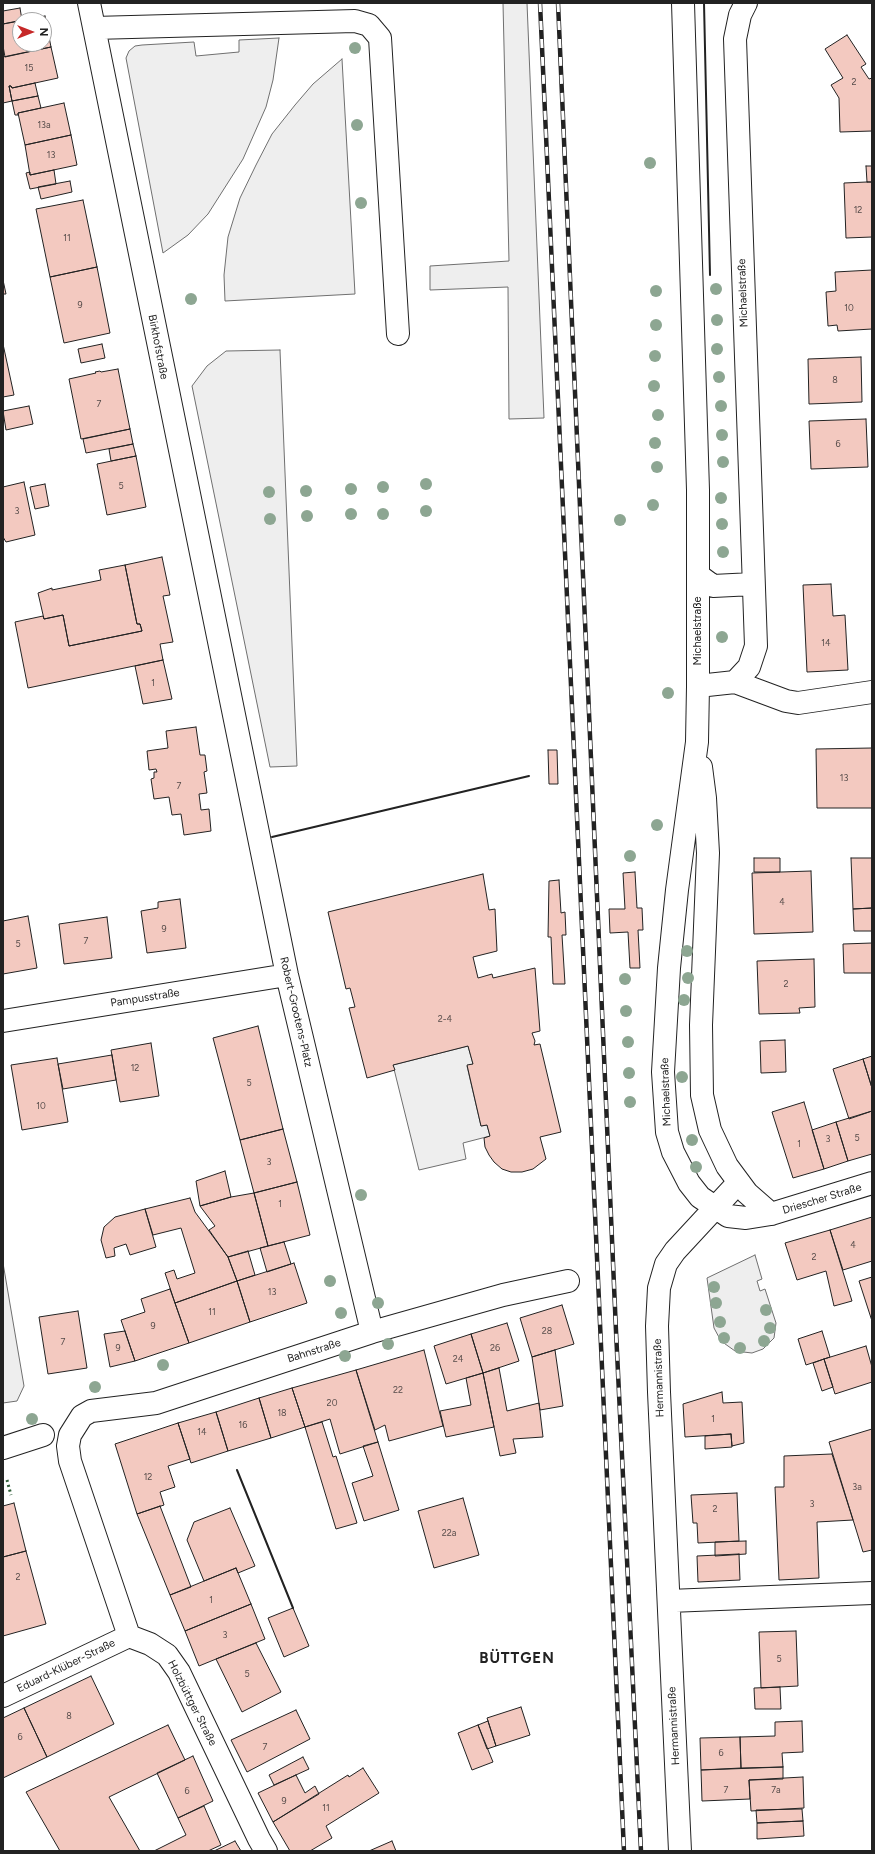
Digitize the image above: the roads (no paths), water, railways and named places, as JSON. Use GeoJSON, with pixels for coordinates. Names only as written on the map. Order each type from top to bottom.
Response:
{"type":"FeatureCollection","features":[{"type":"Feature","properties":{"kind":"street","name":"Birkhofstraße"},"geometry":{"type":"LineString","coordinates":[[89,3],[229,690]]}},
{"type":"Feature","properties":{"kind":"street","name":"Michaelstraße"},"geometry":{"type":"LineString","coordinates":[[683,3],[698,490],[698,686],[697,742],[677,890],[669,968],[663,1072],[664,1096],[667,1132],[673,1152],[689,1184],[700,1197],[714,1208],[728,1216],[736,1218],[771,1214]]}},
{"type":"Feature","properties":{"kind":"street","name":"Michaelstraße"},"geometry":{"type":"LineString","coordinates":[[735,682],[749,668],[756,646],[735,39],[740,15],[746,3]]}},
{"type":"Feature","properties":{"kind":"street"},"geometry":{"type":"LineString","coordinates":[[94,28],[355,21],[369,25],[380,38],[398,334]]}},
{"type":"Feature","properties":{"kind":"street","name":"Michaelstraße"},"geometry":{"type":"LineString","coordinates":[[698,575],[713,586],[753,584]]}},
{"type":"Feature","properties":{"kind":"street"},"geometry":{"type":"LineString","coordinates":[[698,686],[735,682],[786,702],[798,703],[872,692]]}},
{"type":"Feature","properties":{"kind":"street","name":"Robert-Grootens-Platz"},"geometry":{"type":"LineString","coordinates":[[229,690],[287,975],[372,1332]]}},
{"type":"Feature","properties":{"kind":"street","name":"Michaelstraße"},"geometry":{"type":"LineString","coordinates":[[697,742],[705,798],[708,853],[702,1025],[702,1095],[706,1117],[713,1137],[727,1166],[738,1184],[754,1201],[771,1214]]}},
{"type":"Feature","properties":{"kind":"street","name":"Pampusstraße"},"geometry":{"type":"LineString","coordinates":[[3,1022],[287,975]]}},
{"type":"Feature","properties":{"kind":"street","name":"Driescher Straße"},"geometry":{"type":"LineString","coordinates":[[771,1214],[872,1183]]}},
{"type":"Feature","properties":{"kind":"street","name":"Hermannistraße"},"geometry":{"type":"LineString","coordinates":[[680,1851],[659,1392],[657,1326],[659,1288],[666,1264],[675,1251],[738,1184]]}},
{"type":"Feature","properties":{"kind":"street","name":"Bahnstraße"},"geometry":{"type":"LineString","coordinates":[[129,1636],[70,1461],[68,1446],[70,1435],[82,1416],[91,1411],[156,1404],[372,1332],[503,1295],[568,1281]]}},
{"type":"Feature","properties":{"kind":"street"},"geometry":{"type":"LineString","coordinates":[[3,1448],[43,1435]]}},
{"type":"Feature","properties":{"kind":"street"},"geometry":{"type":"LineString","coordinates":[[669,1601],[872,1593]]}},
{"type":"Feature","properties":{"kind":"street","name":"Eduard-Klüber-Straße"},"geometry":{"type":"LineString","coordinates":[[3,1696],[129,1636]]}},
{"type":"Feature","properties":{"kind":"street","name":"Holzbüttger Straße"},"geometry":{"type":"LineString","coordinates":[[129,1636],[150,1644],[167,1655],[179,1672],[266,1851]]}},
{"type":"Feature","properties":{"kind":"railway"},"geometry":{"type":"LineString","coordinates":[[540,3],[624,1851]]}},
{"type":"Feature","properties":{"kind":"railway"},"geometry":{"type":"LineString","coordinates":[[558,3],[616,1331],[641,1851]]}},
{"type":"Feature","properties":{"kind":"district","name":"BÜTTGEN"},"geometry":{"type":"Point","coordinates":[517,1659]}}]}
